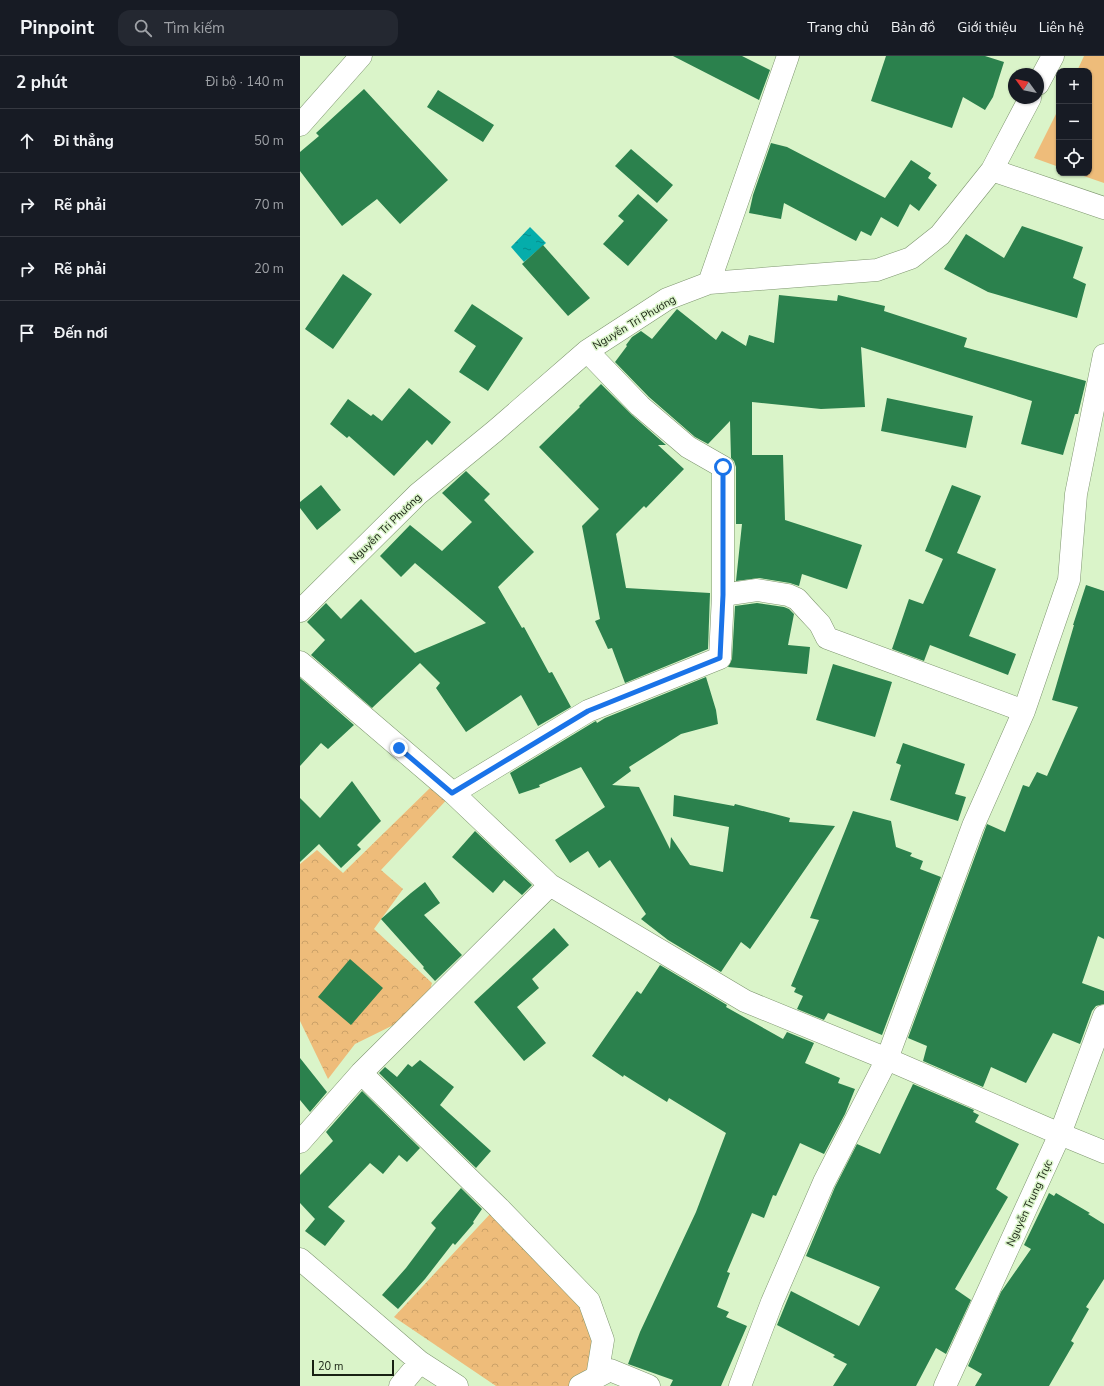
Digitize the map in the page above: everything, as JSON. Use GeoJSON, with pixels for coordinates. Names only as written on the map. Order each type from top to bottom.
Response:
{"type":"FeatureCollection","features":[{"type":"Feature","properties":{"kind":"street"},"geometry":{"type":"LineString","coordinates":[[300,125],[361,56]]}},
{"type":"Feature","properties":{"kind":"street"},"geometry":{"type":"LineString","coordinates":[[709,283],[788,56]]}},
{"type":"Feature","properties":{"kind":"street"},"geometry":{"type":"LineString","coordinates":[[1044,73],[1053,56]]}},
{"type":"Feature","properties":{"kind":"street","name":"Nguyễn Tri Phương"},"geometry":{"type":"LineString","coordinates":[[300,611],[418,494],[495,431],[587,351],[667,299],[709,283],[876,270],[911,258],[940,235],[992,170],[1027,104]]}},
{"type":"Feature","properties":{"kind":"street"},"geometry":{"type":"LineString","coordinates":[[992,170],[1104,208]]}},
{"type":"Feature","properties":{"kind":"street"},"geometry":{"type":"LineString","coordinates":[[452,793],[588,711],[720,658],[723,595],[723,467],[688,447],[640,406],[587,351]]}},
{"type":"Feature","properties":{"kind":"street"},"geometry":{"type":"LineString","coordinates":[[740,1386],[772,1302],[824,1182],[887,1059],[973,826],[1024,711],[1069,580],[1076,494],[1104,355]]}},
{"type":"Feature","properties":{"kind":"street"},"geometry":{"type":"LineString","coordinates":[[723,595],[757,590],[788,595],[797,599],[806,608],[820,624],[827,638],[1024,711]]}},
{"type":"Feature","properties":{"kind":"street"},"geometry":{"type":"LineString","coordinates":[[300,662],[452,793],[550,885],[745,1001],[887,1059],[1104,1152]]}},
{"type":"Feature","properties":{"kind":"street"},"geometry":{"type":"LineString","coordinates":[[300,1142],[361,1073],[550,885]]}},
{"type":"Feature","properties":{"kind":"street","name":"Nguyễn Trung Trực"},"geometry":{"type":"LineString","coordinates":[[945,1386],[1060,1134],[1104,1016]]}},
{"type":"Feature","properties":{"kind":"street"},"geometry":{"type":"LineString","coordinates":[[361,1073],[499,1208],[589,1301],[603,1340],[588,1381]]}},
{"type":"Feature","properties":{"kind":"street"},"geometry":{"type":"LineString","coordinates":[[300,1259],[420,1362],[457,1386]]}},
{"type":"Feature","properties":{"kind":"street"},"geometry":{"type":"LineString","coordinates":[[400,1386],[420,1362]]}},
{"type":"Feature","properties":{"kind":"street"},"geometry":{"type":"LineString","coordinates":[[588,1381],[610,1370],[649,1386]]}},
{"type":"Feature","properties":{"kind":"green space"},"geometry":{"type":"Polygon","coordinates":[[[1084,56],[1104,56],[1104,183],[1084,176],[1092,176],[1092,68],[1078,68],[1084,56]]]}},
{"type":"Feature","properties":{"kind":"green space"},"geometry":{"type":"Polygon","coordinates":[[[1056,114],[1056,166],[1034,158],[1056,114]]]}},
{"type":"Feature","properties":{"kind":"green space"},"geometry":{"type":"Polygon","coordinates":[[[431,787],[453,793],[381,870],[403,889],[374,929],[432,983],[424,1010],[355,1044],[328,1079],[300,1021],[300,864],[317,850],[343,873],[431,787]]]}},
{"type":"Feature","properties":{"kind":"green space"},"geometry":{"type":"Polygon","coordinates":[[[491,1213],[589,1301],[600,1363],[573,1386],[496,1386],[394,1317],[491,1213]]]}},
{"type":"Feature","properties":{"kind":"water"},"geometry":{"type":"Polygon","coordinates":[[[530,227],[546,243],[524,262],[511,247],[530,227]]]}},
{"type":"Feature","properties":{"kind":"building"},"geometry":{"type":"Polygon","coordinates":[[[673,56],[742,56],[770,70],[759,100],[673,56]]]}},
{"type":"Feature","properties":{"kind":"building"},"geometry":{"type":"Polygon","coordinates":[[[886,56],[985,56],[1004,62],[993,97],[985,110],[963,97],[952,128],[871,101],[886,56]]]}},
{"type":"Feature","properties":{"kind":"building"},"geometry":{"type":"Polygon","coordinates":[[[364,89],[448,180],[400,224],[377,199],[342,226],[300,171],[300,152],[319,136],[316,133],[364,89]]]}},
{"type":"Feature","properties":{"kind":"building"},"geometry":{"type":"Polygon","coordinates":[[[438,90],[494,125],[483,142],[427,107],[438,90]]]}},
{"type":"Feature","properties":{"kind":"building"},"geometry":{"type":"Polygon","coordinates":[[[771,143],[787,147],[885,198],[911,160],[931,173],[928,178],[937,185],[919,211],[910,204],[898,227],[881,217],[871,236],[861,231],[856,241],[784,203],[781,219],[749,213],[753,195],[771,143]]]}},
{"type":"Feature","properties":{"kind":"building"},"geometry":{"type":"Polygon","coordinates":[[[631,149],[673,185],[657,203],[615,166],[631,149]]]}},
{"type":"Feature","properties":{"kind":"building"},"geometry":{"type":"Polygon","coordinates":[[[638,194],[668,220],[628,266],[603,244],[624,221],[618,216],[638,194]]]}},
{"type":"Feature","properties":{"kind":"building"},"geometry":{"type":"Polygon","coordinates":[[[1022,226],[1083,247],[1073,278],[1086,284],[1077,318],[988,292],[944,269],[966,234],[1004,258],[1022,226]]]}},
{"type":"Feature","properties":{"kind":"building"},"geometry":{"type":"Polygon","coordinates":[[[543,245],[590,298],[568,316],[522,264],[543,245]]]}},
{"type":"Feature","properties":{"kind":"building"},"geometry":{"type":"Polygon","coordinates":[[[343,274],[372,294],[333,349],[305,329],[343,274]]]}},
{"type":"Feature","properties":{"kind":"building"},"geometry":{"type":"Polygon","coordinates":[[[779,295],[837,301],[838,295],[885,306],[884,311],[967,338],[964,347],[1086,381],[1078,414],[1075,414],[1063,455],[1021,444],[1032,401],[861,347],[865,407],[821,409],[752,402],[752,455],[783,455],[785,520],[862,545],[847,589],[802,574],[799,586],[759,578],[736,581],[742,524],[736,524],[736,467],[731,458],[730,421],[708,444],[695,437],[649,397],[615,362],[632,337],[641,331],[652,339],[677,309],[716,340],[722,331],[746,346],[749,335],[774,343],[779,295]]]}},
{"type":"Feature","properties":{"kind":"building"},"geometry":{"type":"Polygon","coordinates":[[[472,304],[523,338],[488,391],[459,372],[476,346],[454,331],[472,304]]]}},
{"type":"Feature","properties":{"kind":"building"},"geometry":{"type":"Polygon","coordinates":[[[601,384],[632,415],[666,445],[658,445],[684,469],[646,508],[644,506],[616,534],[626,588],[710,593],[708,649],[625,683],[612,648],[608,649],[595,621],[600,619],[582,526],[599,509],[539,447],[601,384]]]}},
{"type":"Feature","properties":{"kind":"building"},"geometry":{"type":"Polygon","coordinates":[[[409,388],[451,422],[432,445],[427,440],[394,476],[349,436],[347,438],[330,424],[348,399],[371,416],[373,414],[382,421],[409,388]]]}},
{"type":"Feature","properties":{"kind":"building"},"geometry":{"type":"Polygon","coordinates":[[[887,398],[973,416],[966,448],[881,431],[887,398]]]}},
{"type":"Feature","properties":{"kind":"building"},"geometry":{"type":"Polygon","coordinates":[[[466,471],[490,494],[484,500],[534,552],[498,587],[522,628],[524,627],[549,673],[552,672],[571,707],[538,726],[521,695],[466,732],[436,688],[440,683],[420,663],[372,708],[311,655],[325,640],[307,622],[326,603],[341,619],[361,599],[415,653],[486,623],[415,563],[401,577],[380,556],[410,525],[442,551],[472,522],[442,493],[466,471]]]}},
{"type":"Feature","properties":{"kind":"building"},"geometry":{"type":"Polygon","coordinates":[[[321,485],[341,510],[317,530],[300,508],[300,502],[321,485]]]}},
{"type":"Feature","properties":{"kind":"building"},"geometry":{"type":"Polygon","coordinates":[[[952,485],[981,496],[957,553],[996,569],[969,636],[1016,654],[1008,675],[930,645],[924,661],[892,649],[909,599],[923,604],[943,559],[925,551],[952,485]]]}},
{"type":"Feature","properties":{"kind":"building"},"geometry":{"type":"Polygon","coordinates":[[[1086,585],[1104,591],[1104,939],[1098,936],[1082,983],[1104,991],[1104,1004],[1096,1006],[1092,1011],[1080,1044],[1053,1033],[1026,1083],[991,1067],[983,1087],[923,1061],[927,1046],[908,1038],[987,824],[1005,832],[1023,785],[1029,787],[1037,772],[1047,776],[1078,707],[1052,700],[1086,585]]]}},
{"type":"Feature","properties":{"kind":"building"},"geometry":{"type":"Polygon","coordinates":[[[757,603],[784,607],[789,609],[794,614],[788,645],[810,647],[807,674],[728,667],[732,659],[735,606],[757,603]]]}},
{"type":"Feature","properties":{"kind":"building"},"geometry":{"type":"Polygon","coordinates":[[[833,664],[892,682],[875,737],[816,720],[833,664]]]}},
{"type":"Feature","properties":{"kind":"building"},"geometry":{"type":"Polygon","coordinates":[[[706,677],[716,710],[718,724],[681,734],[629,767],[631,771],[612,785],[639,787],[670,849],[671,837],[690,865],[723,872],[729,827],[673,816],[674,795],[734,806],[735,804],[790,818],[789,822],[835,826],[750,949],[741,942],[721,972],[668,940],[641,919],[646,914],[610,860],[599,868],[588,851],[570,863],[555,840],[605,807],[581,767],[539,785],[540,787],[519,794],[510,773],[596,721],[597,723],[605,718],[706,677]]]}},
{"type":"Feature","properties":{"kind":"building"},"geometry":{"type":"Polygon","coordinates":[[[300,678],[354,725],[328,749],[321,743],[300,766],[300,678]]]}},
{"type":"Feature","properties":{"kind":"building"},"geometry":{"type":"Polygon","coordinates":[[[903,743],[965,764],[955,794],[966,797],[958,821],[890,800],[901,765],[896,763],[903,743]]]}},
{"type":"Feature","properties":{"kind":"building"},"geometry":{"type":"Polygon","coordinates":[[[352,781],[381,821],[357,845],[361,849],[341,868],[319,844],[300,862],[300,798],[320,818],[352,781]]]}},
{"type":"Feature","properties":{"kind":"building"},"geometry":{"type":"Polygon","coordinates":[[[853,811],[891,821],[896,847],[912,853],[910,856],[923,861],[920,869],[941,877],[882,1035],[828,1013],[824,1020],[797,1009],[803,996],[794,992],[796,988],[791,986],[819,920],[810,918],[853,811]]]}},
{"type":"Feature","properties":{"kind":"building"},"geometry":{"type":"Polygon","coordinates":[[[475,831],[532,885],[522,895],[504,880],[493,893],[452,857],[475,831]]]}},
{"type":"Feature","properties":{"kind":"building"},"geometry":{"type":"Polygon","coordinates":[[[425,882],[440,903],[424,915],[462,955],[435,981],[381,919],[425,882]]]}},
{"type":"Feature","properties":{"kind":"building"},"geometry":{"type":"Polygon","coordinates":[[[554,928],[569,945],[532,979],[539,988],[517,1007],[546,1043],[524,1061],[474,1002],[554,928]]]}},
{"type":"Feature","properties":{"kind":"building"},"geometry":{"type":"Polygon","coordinates":[[[350,959],[383,988],[351,1025],[318,997],[350,959]]]}},
{"type":"Feature","properties":{"kind":"building"},"geometry":{"type":"Polygon","coordinates":[[[660,965],[727,1005],[726,1007],[783,1039],[787,1032],[814,1043],[805,1063],[840,1078],[838,1083],[855,1089],[845,1114],[824,1154],[800,1143],[776,1196],[773,1195],[764,1218],[752,1213],[727,1272],[730,1273],[717,1307],[729,1312],[726,1317],[747,1326],[721,1386],[670,1386],[673,1380],[628,1364],[640,1332],[696,1212],[726,1133],[669,1098],[667,1102],[624,1075],[623,1077],[592,1056],[637,991],[641,994],[660,965]]]}},
{"type":"Feature","properties":{"kind":"building"},"geometry":{"type":"Polygon","coordinates":[[[300,1058],[327,1092],[310,1112],[300,1100],[300,1058]]]}},
{"type":"Feature","properties":{"kind":"building"},"geometry":{"type":"Polygon","coordinates":[[[420,1060],[454,1087],[440,1105],[491,1151],[476,1168],[379,1073],[385,1067],[397,1077],[408,1064],[412,1067],[420,1060]]]}},
{"type":"Feature","properties":{"kind":"building"},"geometry":{"type":"Polygon","coordinates":[[[913,1084],[974,1110],[973,1112],[979,1115],[975,1122],[1019,1144],[996,1189],[1008,1197],[955,1289],[971,1300],[946,1354],[936,1348],[916,1386],[833,1386],[847,1364],[833,1357],[835,1355],[777,1325],[791,1291],[859,1326],[880,1287],[806,1256],[835,1187],[857,1144],[880,1154],[913,1084]]]}},
{"type":"Feature","properties":{"kind":"building"},"geometry":{"type":"Polygon","coordinates":[[[362,1091],[420,1148],[407,1162],[399,1155],[383,1174],[370,1163],[328,1207],[345,1221],[325,1246],[305,1231],[315,1219],[300,1203],[300,1175],[333,1141],[326,1132],[362,1091]]]}},
{"type":"Feature","properties":{"kind":"building"},"geometry":{"type":"Polygon","coordinates":[[[461,1188],[482,1209],[473,1222],[474,1223],[455,1245],[453,1243],[425,1279],[398,1309],[382,1295],[406,1268],[436,1228],[431,1223],[461,1188]]]}},
{"type":"Feature","properties":{"kind":"building"},"geometry":{"type":"Polygon","coordinates":[[[1049,1193],[1054,1196],[1056,1193],[1090,1213],[1088,1214],[1104,1224],[1104,1279],[1086,1307],[1089,1309],[1071,1341],[1074,1343],[1049,1386],[975,1386],[982,1374],[968,1366],[1001,1292],[1031,1249],[1024,1245],[1049,1193]]]}},
{"type":"Feature","properties":{"kind":"route"},"geometry":{"type":"LineString","coordinates":[[399,748],[452,793],[588,711],[720,658],[723,595],[723,467]]}}]}
